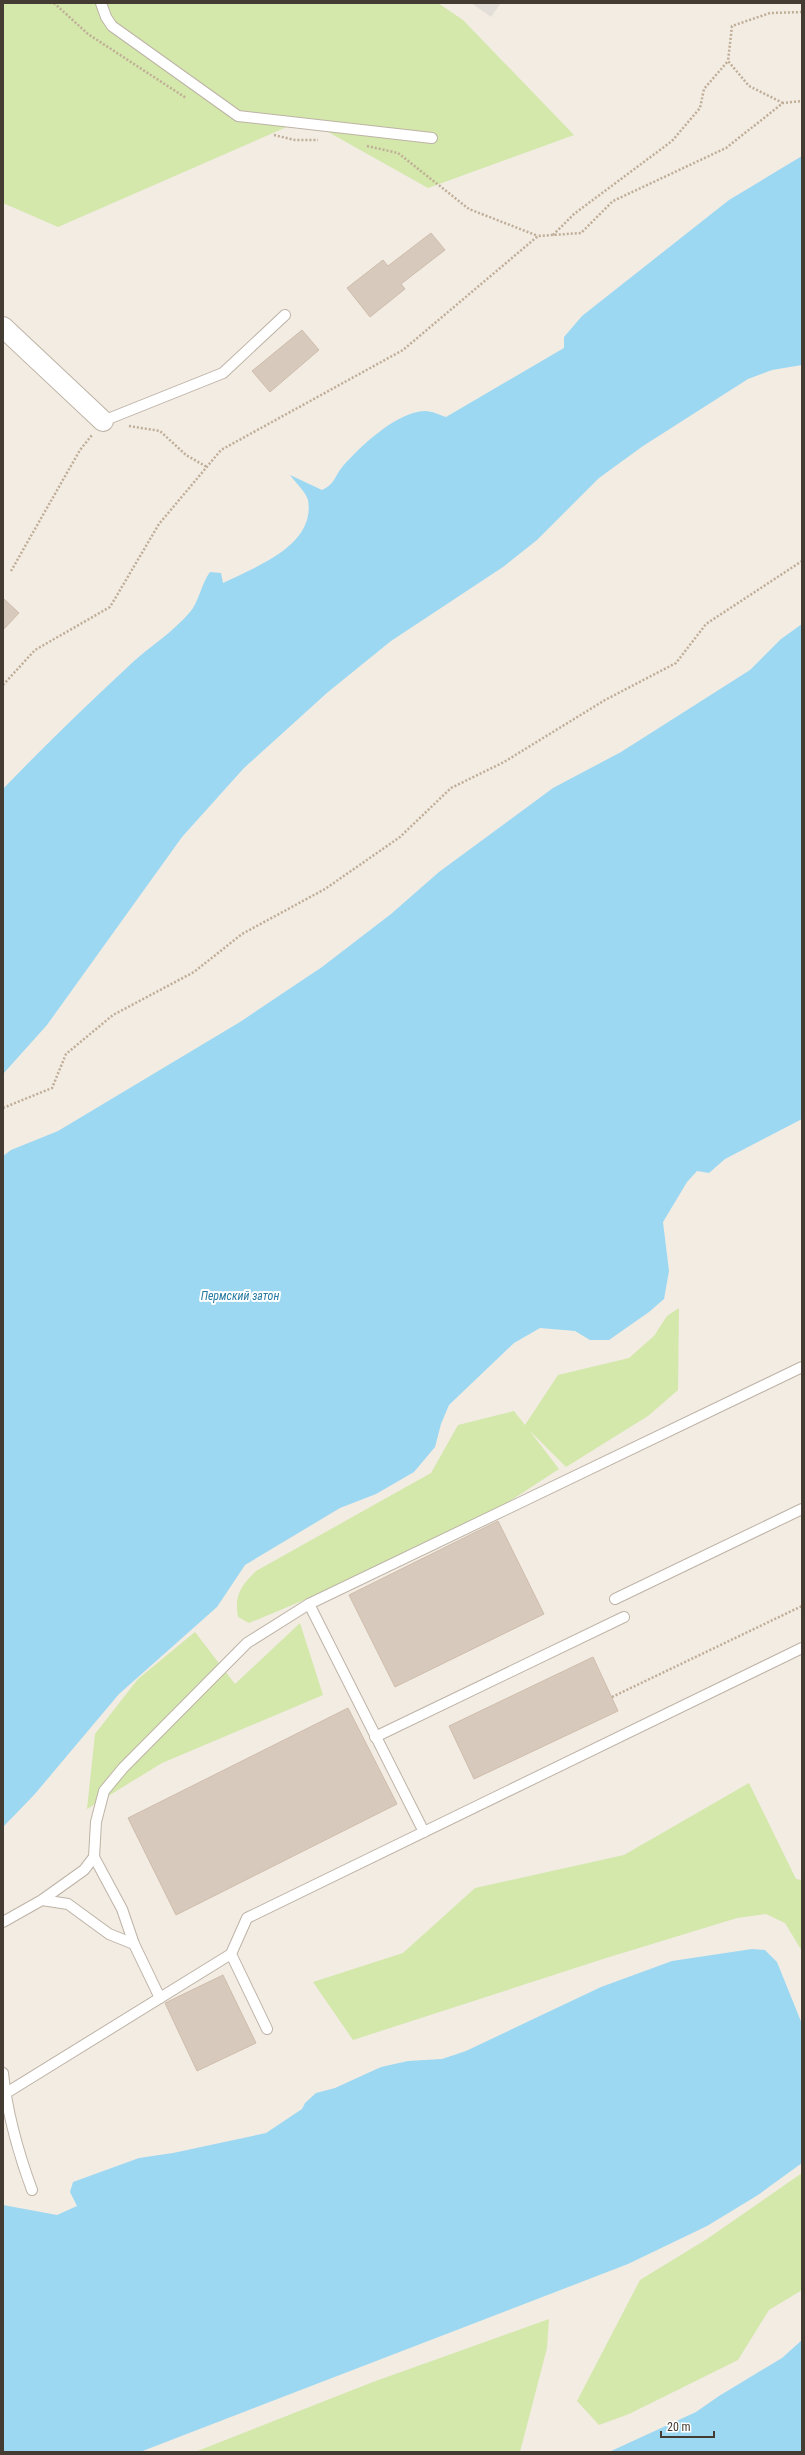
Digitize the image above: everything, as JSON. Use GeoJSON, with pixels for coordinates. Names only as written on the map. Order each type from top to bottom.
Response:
{"type":"FeatureCollection","features":[{"type":"Feature","properties":{"kind":"street"},"geometry":{"type":"LineString","coordinates":[[3,327],[103,421]]}},
{"type":"Feature","properties":{"kind":"lane"},"geometry":{"type":"LineString","coordinates":[[101,3],[112,26],[238,116],[432,138]]}},
{"type":"Feature","properties":{"kind":"lane"},"geometry":{"type":"LineString","coordinates":[[103,421],[223,373],[285,315]]}},
{"type":"Feature","properties":{"kind":"lane"},"geometry":{"type":"LineString","coordinates":[[160,1998],[134,1944],[122,1909],[94,1857],[96,1822],[104,1791],[123,1768],[247,1643],[308,1604],[802,1367]]}},
{"type":"Feature","properties":{"kind":"lane"},"geometry":{"type":"LineString","coordinates":[[615,1599],[802,1509]]}},
{"type":"Feature","properties":{"kind":"lane"},"geometry":{"type":"LineString","coordinates":[[308,1604],[424,1832]]}},
{"type":"Feature","properties":{"kind":"lane"},"geometry":{"type":"LineString","coordinates":[[375,1736],[624,1617]]}},
{"type":"Feature","properties":{"kind":"lane"},"geometry":{"type":"LineString","coordinates":[[4,2095],[231,1954],[247,1918],[802,1648]]}},
{"type":"Feature","properties":{"kind":"lane"},"geometry":{"type":"LineString","coordinates":[[3,1922],[42,1900],[84,1870],[94,1857]]}},
{"type":"Feature","properties":{"kind":"lane"},"geometry":{"type":"LineString","coordinates":[[42,1900],[68,1904],[109,1934],[134,1944]]}},
{"type":"Feature","properties":{"kind":"lane"},"geometry":{"type":"LineString","coordinates":[[231,1954],[267,2030]]}},
{"type":"Feature","properties":{"kind":"lane"},"geometry":{"type":"LineString","coordinates":[[3,2073],[4,2095],[17,2148],[32,2190]]}},
{"type":"Feature","properties":{"kind":"path"},"geometry":{"type":"LineString","coordinates":[[553,235],[574,214],[672,141],[700,108],[704,89],[728,61],[732,26],[770,13],[802,12]]}},
{"type":"Feature","properties":{"kind":"path"},"geometry":{"type":"LineString","coordinates":[[728,61],[749,86],[783,103]]}},
{"type":"Feature","properties":{"kind":"path"},"geometry":{"type":"LineString","coordinates":[[3,686],[35,650],[110,607],[159,524],[221,450],[403,350],[538,236],[581,233],[613,202],[726,148],[783,103],[802,101]]}},
{"type":"Feature","properties":{"kind":"path"},"geometry":{"type":"LineString","coordinates":[[11,571],[80,450],[103,421],[160,431],[186,455],[207,467]]}},
{"type":"Feature","properties":{"kind":"path"},"geometry":{"type":"LineString","coordinates":[[3,1108],[52,1088],[66,1054],[113,1015],[194,972],[242,934],[325,889],[400,837],[452,788],[504,762],[605,700],[676,663],[706,624],[802,561]]}},
{"type":"Feature","properties":{"kind":"path"},"geometry":{"type":"LineString","coordinates":[[612,1697],[802,1606]]}},
{"type":"Feature","properties":{"kind":"shaded area"},"geometry":{"type":"Polygon","coordinates":[[[471,3],[501,3],[491,17],[471,3]]]}},
{"type":"Feature","properties":{"kind":"green space"},"geometry":{"type":"Polygon","coordinates":[[[3,3],[438,3],[463,20],[574,135],[428,188],[305,119],[58,227],[3,203],[3,3]]]}},
{"type":"Feature","properties":{"kind":"green space"},"geometry":{"type":"Polygon","coordinates":[[[679,1308],[678,1390],[648,1416],[566,1467],[529,1430],[559,1469],[455,1537],[249,1623],[238,1617],[237,1603],[240,1591],[246,1581],[256,1571],[431,1473],[458,1425],[514,1411],[525,1425],[558,1375],[629,1358],[654,1336],[667,1316],[679,1308]]]}},
{"type":"Feature","properties":{"kind":"green space"},"geometry":{"type":"Polygon","coordinates":[[[300,1623],[323,1695],[162,1763],[87,1809],[95,1734],[138,1679],[195,1632],[235,1684],[300,1623]]]}},
{"type":"Feature","properties":{"kind":"green space"},"geometry":{"type":"Polygon","coordinates":[[[749,1783],[796,1879],[802,1880],[802,1951],[785,1923],[766,1914],[737,1918],[603,1959],[353,2040],[313,1982],[403,1953],[475,1888],[624,1855],[749,1783]]]}},
{"type":"Feature","properties":{"kind":"green space"},"geometry":{"type":"Polygon","coordinates":[[[802,2173],[802,2290],[769,2310],[738,2360],[629,2414],[599,2425],[577,2401],[640,2280],[707,2239],[802,2173]]]}},
{"type":"Feature","properties":{"kind":"green space"},"geometry":{"type":"Polygon","coordinates":[[[549,2319],[547,2348],[520,2452],[195,2452],[373,2382],[549,2319]]]}},
{"type":"Feature","properties":{"kind":"water"},"geometry":{"type":"Polygon","coordinates":[[[802,156],[802,365],[772,370],[748,379],[643,446],[599,478],[537,540],[503,567],[391,641],[328,692],[244,768],[182,837],[47,1025],[3,1074],[3,789],[51,740],[117,677],[170,632],[190,612],[210,572],[221,573],[223,583],[266,562],[293,542],[303,530],[308,516],[308,500],[303,490],[290,475],[322,490],[332,483],[343,466],[359,449],[380,431],[402,417],[425,411],[433,412],[446,417],[564,348],[564,337],[582,316],[729,200],[802,156]]]}},
{"type":"Feature","properties":{"kind":"water","name":"Пермский затон"},"geometry":{"type":"Polygon","coordinates":[[[802,624],[802,1119],[725,1159],[709,1173],[697,1171],[687,1182],[663,1222],[669,1271],[664,1299],[649,1312],[609,1340],[590,1340],[575,1331],[540,1328],[514,1343],[449,1405],[441,1424],[435,1447],[414,1472],[376,1494],[340,1508],[245,1565],[217,1607],[119,1694],[34,1795],[3,1827],[3,1156],[11,1150],[58,1131],[240,1022],[322,967],[391,914],[439,872],[553,788],[621,752],[750,670],[781,639],[802,624]]]}},
{"type":"Feature","properties":{"kind":"water"},"geometry":{"type":"Polygon","coordinates":[[[752,1949],[765,1950],[777,1962],[802,2024],[802,2163],[758,2195],[707,2226],[628,2264],[140,2452],[3,2452],[3,2205],[57,2215],[77,2206],[70,2192],[73,2182],[139,2158],[173,2153],[266,2133],[302,2109],[305,2103],[316,2093],[335,2088],[381,2067],[408,2061],[442,2059],[466,2051],[601,1987],[672,1961],[752,1949]]]}},
{"type":"Feature","properties":{"kind":"water"},"geometry":{"type":"Polygon","coordinates":[[[802,2340],[802,2452],[609,2452],[696,2412],[719,2396],[782,2358],[802,2340]]]}},
{"type":"Feature","properties":{"kind":"building"},"geometry":{"type":"Polygon","coordinates":[[[431,233],[445,250],[401,284],[405,289],[370,317],[347,288],[383,260],[388,266],[431,233]]]}},
{"type":"Feature","properties":{"kind":"building"},"geometry":{"type":"Polygon","coordinates":[[[302,330],[319,350],[270,392],[252,371],[302,330]]]}},
{"type":"Feature","properties":{"kind":"building"},"geometry":{"type":"Polygon","coordinates":[[[3,598],[19,613],[3,630],[3,598]]]}},
{"type":"Feature","properties":{"kind":"building"},"geometry":{"type":"Polygon","coordinates":[[[498,1521],[544,1614],[395,1687],[349,1595],[498,1521]]]}},
{"type":"Feature","properties":{"kind":"building"},"geometry":{"type":"Polygon","coordinates":[[[593,1657],[618,1711],[474,1779],[449,1726],[593,1657]]]}},
{"type":"Feature","properties":{"kind":"building"},"geometry":{"type":"Polygon","coordinates":[[[348,1708],[397,1804],[176,1915],[128,1818],[348,1708]]]}},
{"type":"Feature","properties":{"kind":"building"},"geometry":{"type":"Polygon","coordinates":[[[223,1975],[256,2043],[197,2071],[165,2003],[223,1975]]]}}]}
